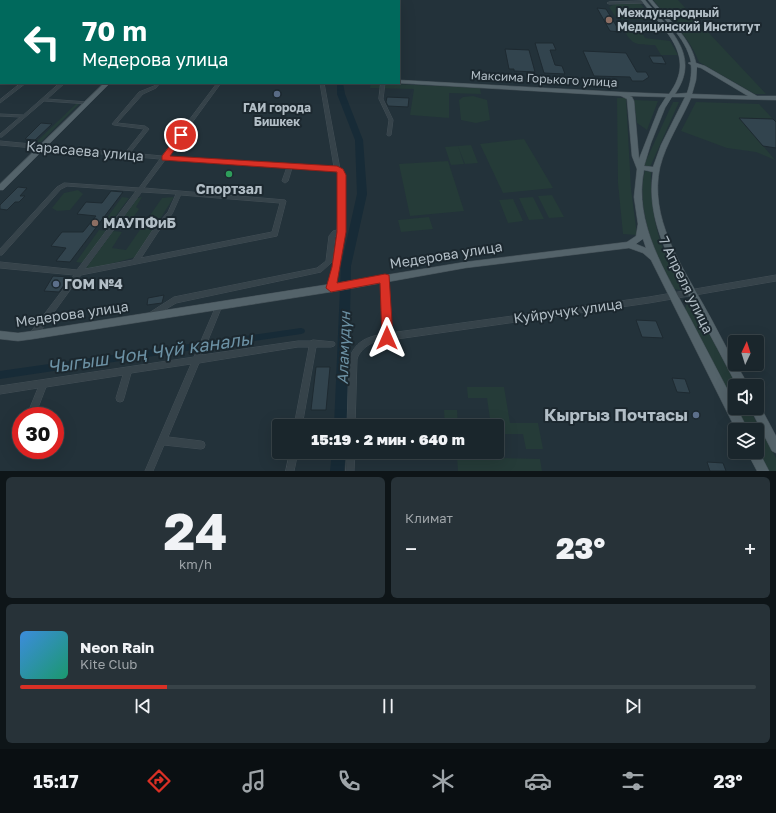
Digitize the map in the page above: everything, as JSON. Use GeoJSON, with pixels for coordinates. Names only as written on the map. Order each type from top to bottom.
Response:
{"type":"FeatureCollection","features":[{"type":"Feature","properties":{"kind":"main road"},"geometry":{"type":"LineString","coordinates":[[646,1],[676,44],[683,62],[694,64],[755,97]]}},
{"type":"Feature","properties":{"kind":"main road","name":"7 Апреля улица"},"geometry":{"type":"LineString","coordinates":[[646,1],[686,45],[694,64],[694,79],[688,96],[661,154],[656,170],[655,198],[659,221],[665,239],[680,272],[739,379]]}},
{"type":"Feature","properties":{"kind":"main road","name":"7 Апреля улица"},"geometry":{"type":"LineString","coordinates":[[683,62],[681,79],[672,96],[667,100],[644,151],[639,167],[637,192],[641,220],[661,274],[738,423]]}},
{"type":"Feature","properties":{"kind":"main road","name":"Максима Горького улица"},"geometry":{"type":"LineString","coordinates":[[400,82],[620,94],[776,98]]}},
{"type":"Feature","properties":{"kind":"main road"},"geometry":{"type":"LineString","coordinates":[[0,188],[106,84]]}},
{"type":"Feature","properties":{"kind":"main road"},"geometry":{"type":"LineString","coordinates":[[620,94],[630,98],[635,156],[639,167],[656,170]]}},
{"type":"Feature","properties":{"kind":"main road"},"geometry":{"type":"LineString","coordinates":[[629,245],[640,237],[641,220]]}},
{"type":"Feature","properties":{"kind":"main road","name":"Медерова улица"},"geometry":{"type":"LineString","coordinates":[[0,334],[18,337],[33,335],[334,288],[465,265],[629,245],[646,250],[654,258]]}},
{"type":"Feature","properties":{"kind":"main road"},"geometry":{"type":"LineString","coordinates":[[759,415],[776,447]]}},
{"type":"Feature","properties":{"kind":"main road"},"geometry":{"type":"LineString","coordinates":[[757,459],[763,471]]}},
{"type":"Feature","properties":{"kind":"street"},"geometry":{"type":"LineString","coordinates":[[615,0],[608,3],[646,1]]}},
{"type":"Feature","properties":{"kind":"street"},"geometry":{"type":"LineString","coordinates":[[0,102],[23,84]]}},
{"type":"Feature","properties":{"kind":"street"},"geometry":{"type":"LineString","coordinates":[[0,136],[61,84]]}},
{"type":"Feature","properties":{"kind":"street"},"geometry":{"type":"LineString","coordinates":[[126,155],[147,129],[145,127],[114,124],[141,93],[155,87],[157,84]]}},
{"type":"Feature","properties":{"kind":"street"},"geometry":{"type":"LineString","coordinates":[[33,335],[218,84]]}},
{"type":"Feature","properties":{"kind":"street"},"geometry":{"type":"LineString","coordinates":[[322,84],[337,169],[342,175],[342,232],[334,288]]}},
{"type":"Feature","properties":{"kind":"street"},"geometry":{"type":"LineString","coordinates":[[383,84],[381,99],[391,120],[389,135]]}},
{"type":"Feature","properties":{"kind":"street"},"geometry":{"type":"LineString","coordinates":[[0,97],[6,97]]}},
{"type":"Feature","properties":{"kind":"street"},"geometry":{"type":"LineString","coordinates":[[43,100],[87,103]]}},
{"type":"Feature","properties":{"kind":"street"},"geometry":{"type":"LineString","coordinates":[[0,115],[23,116]]}},
{"type":"Feature","properties":{"kind":"street","name":"Карасаева улица"},"geometry":{"type":"LineString","coordinates":[[0,143],[164,158],[337,169]]}},
{"type":"Feature","properties":{"kind":"street"},"geometry":{"type":"LineString","coordinates":[[285,181],[290,166]]}},
{"type":"Feature","properties":{"kind":"street"},"geometry":{"type":"LineString","coordinates":[[0,253],[59,188],[66,184],[283,200],[275,234],[80,273],[0,265]]}},
{"type":"Feature","properties":{"kind":"street"},"geometry":{"type":"LineString","coordinates":[[135,262],[156,230],[170,213],[179,193]]}},
{"type":"Feature","properties":{"kind":"street","name":"Медерова улица"},"geometry":{"type":"LineString","coordinates":[[148,317],[174,300],[319,270],[329,262],[332,236],[335,233],[342,232]]}},
{"type":"Feature","properties":{"kind":"street"},"geometry":{"type":"LineString","coordinates":[[385,278],[387,338]]}},
{"type":"Feature","properties":{"kind":"street","name":"Куйручук улица"},"geometry":{"type":"LineString","coordinates":[[351,419],[353,358],[355,352],[362,344],[373,339],[673,296],[776,278]]}},
{"type":"Feature","properties":{"kind":"street"},"geometry":{"type":"LineString","coordinates":[[148,471],[219,306]]}},
{"type":"Feature","properties":{"kind":"street"},"geometry":{"type":"LineString","coordinates":[[299,419],[313,342]]}},
{"type":"Feature","properties":{"kind":"street"},"geometry":{"type":"LineString","coordinates":[[0,390],[313,342],[331,344]]}},
{"type":"Feature","properties":{"kind":"street"},"geometry":{"type":"LineString","coordinates":[[120,398],[128,370]]}},
{"type":"Feature","properties":{"kind":"street"},"geometry":{"type":"LineString","coordinates":[[34,407],[44,383]]}},
{"type":"Feature","properties":{"kind":"street"},"geometry":{"type":"LineString","coordinates":[[162,440],[201,445]]}},
{"type":"Feature","properties":{"kind":"street"},"geometry":{"type":"LineString","coordinates":[[290,471],[293,459]]}},
{"type":"Feature","properties":{"kind":"street"},"geometry":{"type":"LineString","coordinates":[[350,459],[350,471]]}},
{"type":"Feature","properties":{"kind":"green space"},"geometry":{"type":"Polygon","coordinates":[[[653,0],[678,0],[766,94],[755,94],[699,62],[685,37],[653,0]]]}},
{"type":"Feature","properties":{"kind":"green space"},"geometry":{"type":"Polygon","coordinates":[[[617,3],[640,3],[654,20],[617,19],[609,7],[617,3]]]}},
{"type":"Feature","properties":{"kind":"green space"},"geometry":{"type":"Polygon","coordinates":[[[619,22],[657,23],[661,29],[642,33],[645,38],[670,41],[678,55],[661,55],[655,45],[641,44],[632,41],[619,22]]]}},
{"type":"Feature","properties":{"kind":"green space"},"geometry":{"type":"Polygon","coordinates":[[[371,84],[393,84],[480,88],[481,94],[449,93],[449,118],[410,115],[414,89],[370,88],[371,84]]]}},
{"type":"Feature","properties":{"kind":"green space"},"geometry":{"type":"Polygon","coordinates":[[[473,96],[487,100],[490,120],[476,123],[461,120],[459,100],[463,97],[473,96]]]}},
{"type":"Feature","properties":{"kind":"green space"},"geometry":{"type":"Polygon","coordinates":[[[617,98],[626,98],[631,189],[637,235],[623,234],[618,183],[617,98]]]}},
{"type":"Feature","properties":{"kind":"green space"},"geometry":{"type":"Polygon","coordinates":[[[634,100],[658,101],[647,130],[637,123],[634,100]]]}},
{"type":"Feature","properties":{"kind":"green space"},"geometry":{"type":"Polygon","coordinates":[[[673,102],[679,102],[650,167],[644,165],[673,102]]]}},
{"type":"Feature","properties":{"kind":"green space"},"geometry":{"type":"Polygon","coordinates":[[[696,102],[759,104],[773,119],[740,118],[775,160],[756,152],[727,148],[681,131],[696,102]]]}},
{"type":"Feature","properties":{"kind":"green space"},"geometry":{"type":"Polygon","coordinates":[[[77,103],[80,103],[41,142],[36,142],[77,103]]]}},
{"type":"Feature","properties":{"kind":"green space"},"geometry":{"type":"Polygon","coordinates":[[[524,139],[553,188],[503,193],[480,144],[524,139]]]}},
{"type":"Feature","properties":{"kind":"green space"},"geometry":{"type":"Polygon","coordinates":[[[471,145],[478,163],[465,164],[458,146],[471,145]]]}},
{"type":"Feature","properties":{"kind":"green space"},"geometry":{"type":"Polygon","coordinates":[[[458,146],[464,164],[451,165],[445,147],[458,146]]]}},
{"type":"Feature","properties":{"kind":"green space"},"geometry":{"type":"Polygon","coordinates":[[[448,161],[464,211],[410,216],[399,164],[448,161]]]}},
{"type":"Feature","properties":{"kind":"green space"},"geometry":{"type":"Polygon","coordinates":[[[645,171],[651,172],[654,218],[662,246],[683,286],[681,290],[674,289],[667,277],[654,248],[649,232],[643,200],[645,171]]]}},
{"type":"Feature","properties":{"kind":"green space"},"geometry":{"type":"Polygon","coordinates":[[[78,190],[83,194],[70,210],[57,211],[52,208],[64,193],[78,190]]]}},
{"type":"Feature","properties":{"kind":"green space"},"geometry":{"type":"Polygon","coordinates":[[[552,195],[564,217],[549,218],[538,196],[552,195]]]}},
{"type":"Feature","properties":{"kind":"green space"},"geometry":{"type":"Polygon","coordinates":[[[122,197],[129,198],[111,222],[104,222],[122,197]]]}},
{"type":"Feature","properties":{"kind":"green space"},"geometry":{"type":"Polygon","coordinates":[[[142,197],[136,207],[139,209],[128,225],[117,225],[137,198],[142,197]]]}},
{"type":"Feature","properties":{"kind":"green space"},"geometry":{"type":"Polygon","coordinates":[[[174,197],[136,257],[84,271],[113,231],[122,232],[112,248],[126,250],[162,198],[174,197]]]}},
{"type":"Feature","properties":{"kind":"green space"},"geometry":{"type":"Polygon","coordinates":[[[533,197],[544,219],[529,220],[519,198],[533,197]]]}},
{"type":"Feature","properties":{"kind":"green space"},"geometry":{"type":"Polygon","coordinates":[[[513,199],[523,221],[508,223],[499,200],[513,199]]]}},
{"type":"Feature","properties":{"kind":"green space"},"geometry":{"type":"Polygon","coordinates":[[[429,217],[433,229],[401,232],[398,220],[429,217]]]}},
{"type":"Feature","properties":{"kind":"green space"},"geometry":{"type":"Polygon","coordinates":[[[99,230],[107,231],[83,263],[76,262],[99,230]]]}},
{"type":"Feature","properties":{"kind":"green space"},"geometry":{"type":"Polygon","coordinates":[[[686,305],[690,305],[697,311],[733,379],[728,379],[728,394],[685,311],[686,305]]]}},
{"type":"Feature","properties":{"kind":"green space"},"geometry":{"type":"Polygon","coordinates":[[[467,387],[504,387],[510,423],[538,423],[543,449],[526,449],[523,434],[504,434],[504,419],[490,419],[487,398],[468,398],[467,387]]]}},
{"type":"Feature","properties":{"kind":"green space"},"geometry":{"type":"Polygon","coordinates":[[[444,410],[457,410],[458,419],[445,419],[444,410]]]}},
{"type":"Feature","properties":{"kind":"green space"},"geometry":{"type":"Polygon","coordinates":[[[739,415],[753,415],[757,423],[743,423],[739,415]]]}},
{"type":"Feature","properties":{"kind":"green space"},"geometry":{"type":"Polygon","coordinates":[[[764,436],[776,458],[776,471],[768,471],[762,459],[764,459],[764,436]]]}},
{"type":"Feature","properties":{"kind":"green space"},"geometry":{"type":"Polygon","coordinates":[[[504,458],[540,459],[542,471],[458,471],[457,459],[504,458]]]}},
{"type":"Feature","properties":{"kind":"building","name":"Международный Медицинский Институт"},"geometry":{"type":"Polygon","coordinates":[[[597,8],[606,9],[620,32],[610,31],[597,8]]]}},
{"type":"Feature","properties":{"kind":"building"},"geometry":{"type":"Polygon","coordinates":[[[535,43],[553,43],[556,50],[550,50],[555,65],[562,66],[565,74],[544,73],[535,43]]]}},
{"type":"Feature","properties":{"kind":"building"},"geometry":{"type":"Polygon","coordinates":[[[505,49],[529,50],[535,72],[514,71],[514,69],[509,69],[505,49]]]}},
{"type":"Feature","properties":{"kind":"building"},"geometry":{"type":"Polygon","coordinates":[[[583,51],[626,53],[637,72],[646,72],[649,77],[643,81],[632,81],[630,77],[594,76],[583,51]]]}},
{"type":"Feature","properties":{"kind":"building"},"geometry":{"type":"Polygon","coordinates":[[[649,56],[662,56],[666,64],[653,63],[649,56]]]}},
{"type":"Feature","properties":{"kind":"building"},"geometry":{"type":"Polygon","coordinates":[[[387,97],[409,98],[408,107],[388,106],[386,102],[387,97]]]}},
{"type":"Feature","properties":{"kind":"building"},"geometry":{"type":"Polygon","coordinates":[[[739,118],[773,119],[776,122],[776,148],[763,146],[739,118]]]}},
{"type":"Feature","properties":{"kind":"building"},"geometry":{"type":"Polygon","coordinates":[[[41,123],[52,124],[35,140],[25,139],[41,123]]]}},
{"type":"Feature","properties":{"kind":"building"},"geometry":{"type":"Polygon","coordinates":[[[18,187],[27,188],[20,196],[25,196],[19,202],[15,202],[7,210],[0,209],[0,205],[18,187]]]}},
{"type":"Feature","properties":{"kind":"building","name":"МАУПФиБ"},"geometry":{"type":"Polygon","coordinates":[[[111,191],[123,192],[70,262],[56,261],[66,248],[51,246],[62,232],[83,232],[96,216],[77,214],[86,202],[102,203],[111,191]]]}},
{"type":"Feature","properties":{"kind":"building"},"geometry":{"type":"Polygon","coordinates":[[[53,276],[70,277],[59,292],[44,291],[53,276]]]}},
{"type":"Feature","properties":{"kind":"building"},"geometry":{"type":"Polygon","coordinates":[[[164,295],[162,303],[147,305],[148,298],[164,295]]]}},
{"type":"Feature","properties":{"kind":"building"},"geometry":{"type":"Polygon","coordinates":[[[636,320],[656,321],[663,338],[642,337],[636,320]]]}},
{"type":"Feature","properties":{"kind":"building"},"geometry":{"type":"Polygon","coordinates":[[[316,367],[330,367],[326,410],[311,410],[316,367]]]}},
{"type":"Feature","properties":{"kind":"building"},"geometry":{"type":"Polygon","coordinates":[[[672,378],[685,379],[690,393],[677,392],[672,378]]]}},
{"type":"Feature","properties":{"kind":"building"},"geometry":{"type":"Polygon","coordinates":[[[707,462],[723,463],[726,471],[710,471],[707,462]]]}},
{"type":"Feature","properties":{"kind":"waterway","name":"Аламүдүн"},"geometry":{"type":"LineString","coordinates":[[340,84],[341,94],[359,140],[362,194],[346,266],[341,419]]}},
{"type":"Feature","properties":{"kind":"waterway","name":"Чыгыш Чоң Чүй каналы"},"geometry":{"type":"LineString","coordinates":[[0,375],[301,331]]}},
{"type":"Feature","properties":{"kind":"waterway","name":"Аламүдүн"},"geometry":{"type":"LineString","coordinates":[[337,471],[338,459]]}},
{"type":"Feature","properties":{"kind":"place","name":"Международный Медицинский Институт"},"geometry":{"type":"Point","coordinates":[609,20]}},
{"type":"Feature","properties":{"kind":"place","name":"ГАИ города Бишкек"},"geometry":{"type":"Point","coordinates":[277,94]}},
{"type":"Feature","properties":{"kind":"place","name":"Спортзал"},"geometry":{"type":"Point","coordinates":[229,174]}},
{"type":"Feature","properties":{"kind":"place","name":"МАУПФиБ"},"geometry":{"type":"Point","coordinates":[95,223]}},
{"type":"Feature","properties":{"kind":"place","name":"ГОМ №4"},"geometry":{"type":"Point","coordinates":[56,284]}},
{"type":"Feature","properties":{"kind":"place","name":"Кыргыз Почтасы"},"geometry":{"type":"Point","coordinates":[696,415]}},
{"type":"Feature","properties":{"kind":"route"},"geometry":{"type":"LineString","coordinates":[[181,135],[164,158],[340,170],[342,175],[342,232],[331,288],[385,278],[387,338]]}}]}
